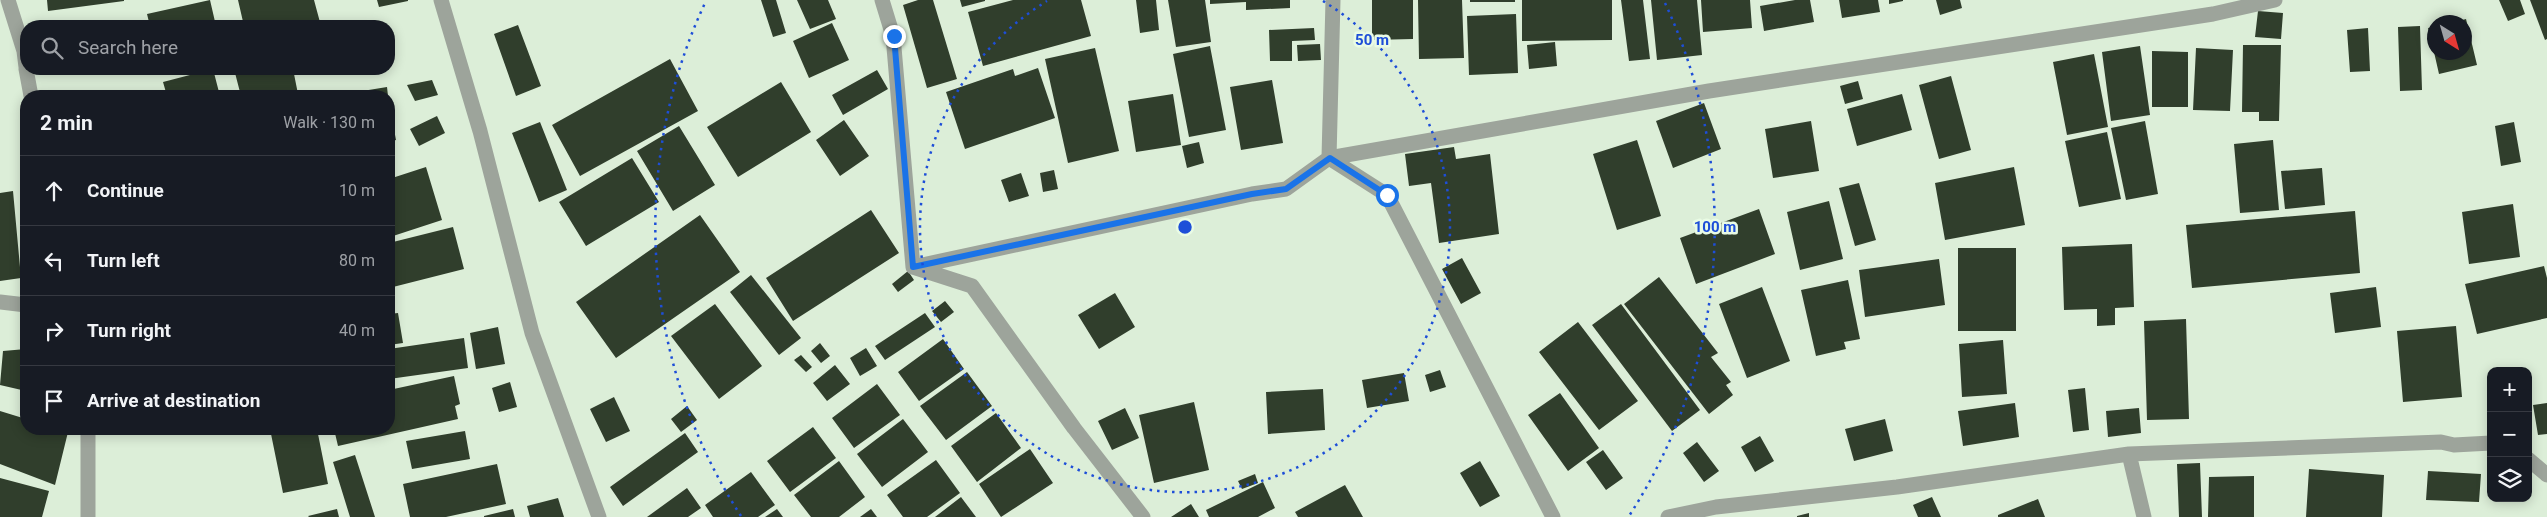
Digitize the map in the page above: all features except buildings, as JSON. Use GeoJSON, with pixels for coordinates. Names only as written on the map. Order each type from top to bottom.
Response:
{"type":"FeatureCollection","features":[{"type":"Feature","properties":{"kind":"street"},"geometry":{"type":"LineString","coordinates":[[8,0],[20,39]]}},
{"type":"Feature","properties":{"kind":"street"},"geometry":{"type":"LineString","coordinates":[[440,0],[480,131],[532,334],[599,517]]}},
{"type":"Feature","properties":{"kind":"street"},"geometry":{"type":"LineString","coordinates":[[882,0],[894,36],[913,267]]}},
{"type":"Feature","properties":{"kind":"street"},"geometry":{"type":"LineString","coordinates":[[1330,158],[1333,0]]}},
{"type":"Feature","properties":{"kind":"street"},"geometry":{"type":"LineString","coordinates":[[913,267],[1252,194],[1286,189],[1330,158],[1709,91],[2194,17],[2276,0]]}},
{"type":"Feature","properties":{"kind":"street"},"geometry":{"type":"LineString","coordinates":[[27,75],[30,90]]}},
{"type":"Feature","properties":{"kind":"street"},"geometry":{"type":"LineString","coordinates":[[1330,158],[1387,195],[1553,517]]}},
{"type":"Feature","properties":{"kind":"street"},"geometry":{"type":"LineString","coordinates":[[913,267],[972,286],[1074,428],[1143,517]]}},
{"type":"Feature","properties":{"kind":"street"},"geometry":{"type":"LineString","coordinates":[[0,302],[20,304]]}},
{"type":"Feature","properties":{"kind":"street"},"geometry":{"type":"LineString","coordinates":[[88,435],[88,517]]}},
{"type":"Feature","properties":{"kind":"street"},"geometry":{"type":"LineString","coordinates":[[1668,517],[1716,507],[1897,487],[2129,454],[2441,442],[2454,445],[2487,443]]}},
{"type":"Feature","properties":{"kind":"street"},"geometry":{"type":"LineString","coordinates":[[2129,454],[2144,517]]}},
{"type":"Feature","properties":{"kind":"street"},"geometry":{"type":"LineString","coordinates":[[2532,462],[2547,475]]}},
{"type":"Feature","properties":{"kind":"route"},"geometry":{"type":"LineString","coordinates":[[894,36],[913,267],[1252,194],[1286,189],[1330,158],[1387,195]]}}]}
